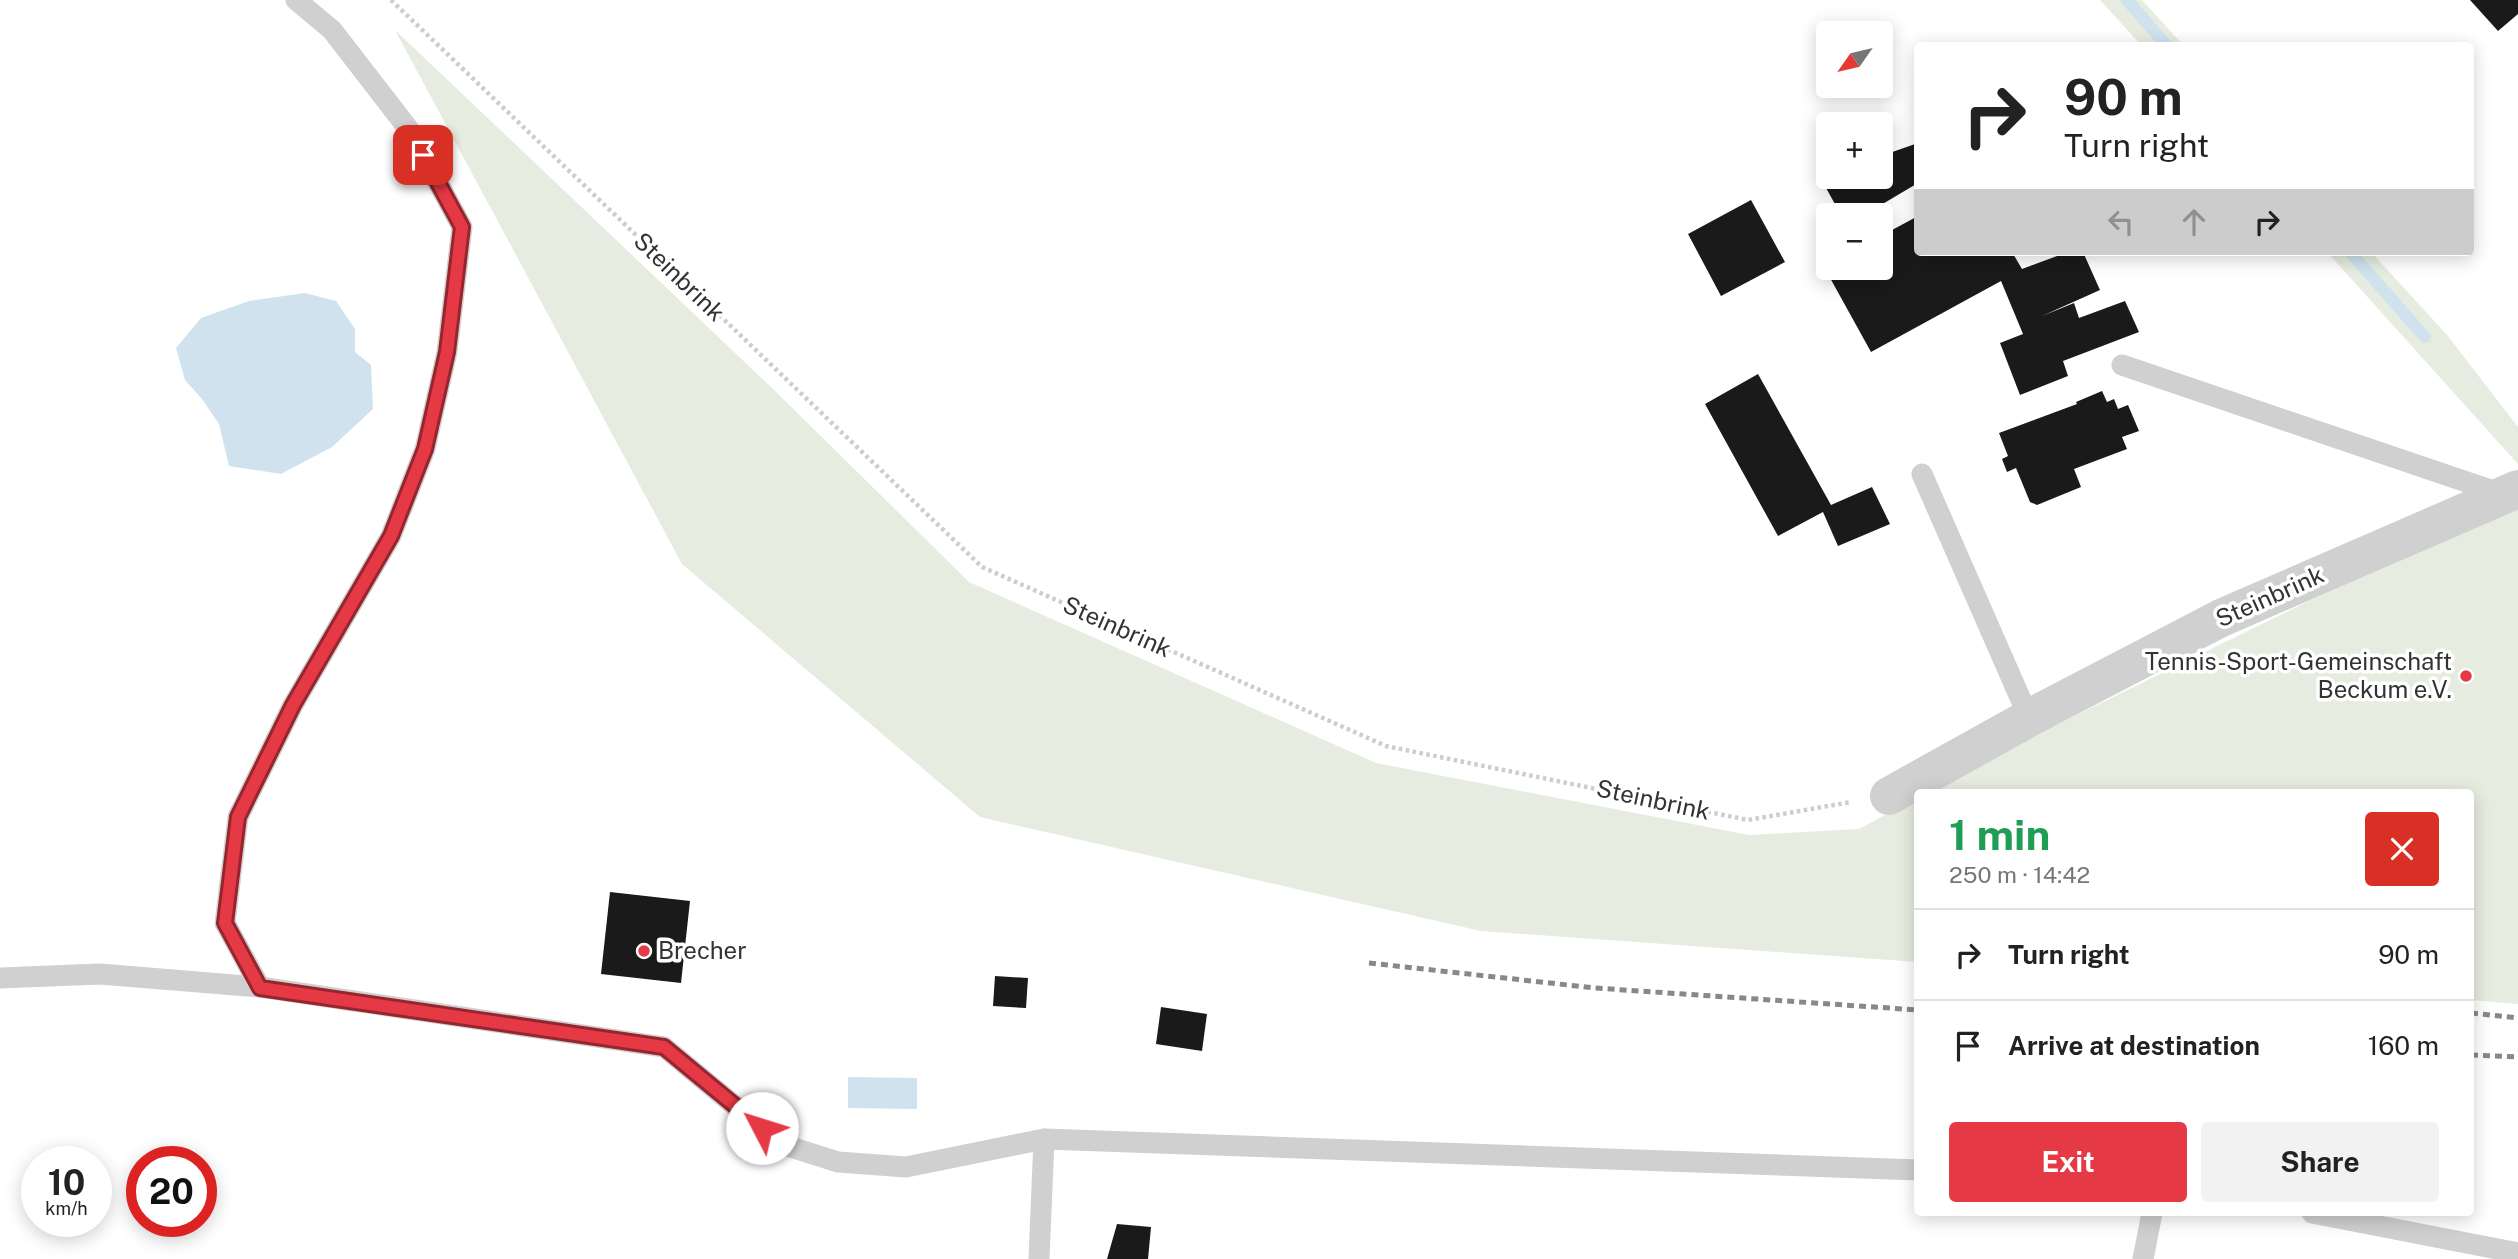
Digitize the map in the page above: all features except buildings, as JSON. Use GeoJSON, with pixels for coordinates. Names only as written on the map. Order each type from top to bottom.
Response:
{"type":"FeatureCollection","features":[{"type":"Feature","properties":{"kind":"street","name":"Steinbrink"},"geometry":{"type":"LineString","coordinates":[[1889,796],[2028,718],[2221,618],[2511,492]]}},
{"type":"Feature","properties":{"kind":"lane"},"geometry":{"type":"LineString","coordinates":[[260,988],[225,923],[238,817],[293,705],[391,536],[425,449],[447,352],[462,227],[410,131],[332,30],[296,0]]}},
{"type":"Feature","properties":{"kind":"lane"},"geometry":{"type":"LineString","coordinates":[[2122,365],[2511,492]]}},
{"type":"Feature","properties":{"kind":"lane"},"geometry":{"type":"LineString","coordinates":[[1922,474],[2028,718]]}},
{"type":"Feature","properties":{"kind":"lane"},"geometry":{"type":"LineString","coordinates":[[0,978],[100,974],[260,988],[664,1047],[781,1144],[838,1162],[906,1167],[1044,1139],[1914,1170]]}},
{"type":"Feature","properties":{"kind":"lane"},"geometry":{"type":"LineString","coordinates":[[1039,1259],[1044,1139]]}},
{"type":"Feature","properties":{"kind":"lane"},"geometry":{"type":"LineString","coordinates":[[2143,1259],[2151,1216]]}},
{"type":"Feature","properties":{"kind":"lane"},"geometry":{"type":"LineString","coordinates":[[2327,1216],[2518,1253]]}},
{"type":"Feature","properties":{"kind":"path","name":"Steinbrink"},"geometry":{"type":"LineString","coordinates":[[391,0],[982,567],[1386,746],[1748,820],[1889,796]]}},
{"type":"Feature","properties":{"kind":"shaded area"},"geometry":{"type":"Polygon","coordinates":[[[2100,0],[2142,0],[2180,42],[2138,42],[2100,0]]]}},
{"type":"Feature","properties":{"kind":"shaded area"},"geometry":{"type":"Polygon","coordinates":[[[395,30],[772,388],[969,582],[1376,763],[1749,835],[1859,829],[1914,799],[1914,962],[1481,931],[980,817],[682,564],[395,30]]]}},
{"type":"Feature","properties":{"kind":"shaded area"},"geometry":{"type":"Polygon","coordinates":[[[2331,256],[2375,256],[2447,335],[2518,427],[2518,464],[2331,256]]]}},
{"type":"Feature","properties":{"kind":"shaded area"},"geometry":{"type":"Polygon","coordinates":[[[2518,509],[2518,1004],[2474,1000],[2474,789],[1935,789],[2050,728],[2311,600],[2518,509]]]}},
{"type":"Feature","properties":{"kind":"water"},"geometry":{"type":"Polygon","coordinates":[[[305,293],[336,301],[355,329],[355,352],[371,365],[373,409],[332,447],[281,474],[229,466],[219,424],[185,380],[176,348],[201,318],[249,301],[305,293]]]}},
{"type":"Feature","properties":{"kind":"water"},"geometry":{"type":"Polygon","coordinates":[[[848,1077],[917,1078],[917,1109],[848,1108],[848,1077]]]}},
{"type":"Feature","properties":{"kind":"waterway"},"geometry":{"type":"LineString","coordinates":[[2127,0],[2164,42]]}},
{"type":"Feature","properties":{"kind":"waterway"},"geometry":{"type":"LineString","coordinates":[[2354,256],[2425,337]]}},
{"type":"Feature","properties":{"kind":"railway"},"geometry":{"type":"LineString","coordinates":[[1369,963],[1595,988],[1914,1010]]}},
{"type":"Feature","properties":{"kind":"railway"},"geometry":{"type":"LineString","coordinates":[[2474,1013],[2518,1018]]}},
{"type":"Feature","properties":{"kind":"railway"},"geometry":{"type":"LineString","coordinates":[[2474,1055],[2518,1057]]}},
{"type":"Feature","properties":{"kind":"place","name":"Tennis-Sport-Gemeinschaft Beckum e.V."},"geometry":{"type":"Point","coordinates":[2466,676]}},
{"type":"Feature","properties":{"kind":"place","name":"Brecher"},"geometry":{"type":"Point","coordinates":[644,951]}},
{"type":"Feature","properties":{"kind":"route"},"geometry":{"type":"LineString","coordinates":[[423,155],[462,227],[447,352],[425,449],[391,536],[293,705],[238,817],[225,923],[260,988],[664,1047],[762,1128]]}}]}
